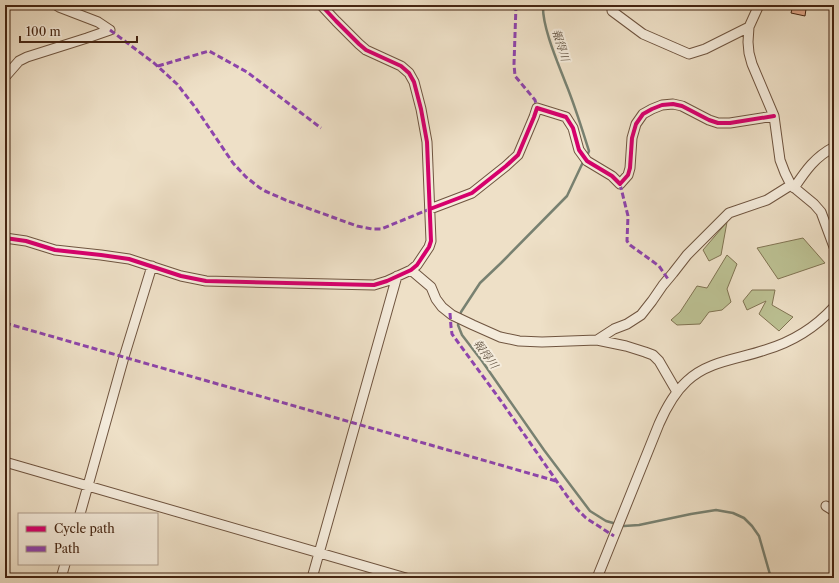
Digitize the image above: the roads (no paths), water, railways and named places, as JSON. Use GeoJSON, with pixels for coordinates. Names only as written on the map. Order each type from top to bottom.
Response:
{"type":"FeatureCollection","features":[{"type":"Feature","properties":{"kind":"street"},"geometry":{"type":"LineString","coordinates":[[5,77],[19,61],[27,57],[110,30],[98,22],[56,5]]}},
{"type":"Feature","properties":{"kind":"street"},"geometry":{"type":"LineString","coordinates":[[5,238],[26,241],[55,250],[129,259],[181,276],[206,281],[374,285],[411,270],[417,265],[429,247],[431,241],[427,142],[414,82],[409,73],[401,66],[366,50],[336,22],[321,5]]}},
{"type":"Feature","properties":{"kind":"street"},"geometry":{"type":"LineString","coordinates":[[612,5],[612,11],[643,34],[689,54],[705,49],[749,27]]}},
{"type":"Feature","properties":{"kind":"street"},"geometry":{"type":"LineString","coordinates":[[759,5],[749,27],[748,42],[752,64],[774,116],[780,160],[784,173],[793,186],[821,212],[834,247]]}},
{"type":"Feature","properties":{"kind":"street"},"geometry":{"type":"LineString","coordinates":[[430,209],[472,193],[506,166],[518,154],[537,108],[566,117],[573,128],[580,150],[587,161],[612,176],[620,184],[628,175],[630,168],[632,138],[636,124],[643,114],[652,109],[662,105],[673,104],[682,106],[718,123],[730,123],[774,116]]}},
{"type":"Feature","properties":{"kind":"street"},"geometry":{"type":"LineString","coordinates":[[597,340],[614,329],[628,324],[641,315],[687,255],[729,213],[767,200],[793,186],[814,161],[834,147]]}},
{"type":"Feature","properties":{"kind":"street"},"geometry":{"type":"LineString","coordinates":[[80,513],[124,357],[152,266]]}},
{"type":"Feature","properties":{"kind":"street"},"geometry":{"type":"LineString","coordinates":[[411,270],[431,287],[436,299],[442,307],[452,315],[500,337],[519,341],[542,342],[597,340],[626,346],[645,352],[653,355],[659,362],[677,392]]}},
{"type":"Feature","properties":{"kind":"street"},"geometry":{"type":"LineString","coordinates":[[312,578],[397,276]]}},
{"type":"Feature","properties":{"kind":"street"},"geometry":{"type":"LineString","coordinates":[[597,578],[658,424],[677,392],[687,381],[699,372],[716,364],[791,341],[810,329],[834,307]]}},
{"type":"Feature","properties":{"kind":"street"},"geometry":{"type":"LineString","coordinates":[[5,462],[406,578]]}},
{"type":"Feature","properties":{"kind":"street"},"geometry":{"type":"LineString","coordinates":[[61,578],[65,565]]}},
{"type":"Feature","properties":{"kind":"waterway","name":"報得川"},"geometry":{"type":"LineString","coordinates":[[543,5],[545,24],[589,151],[587,156]]}},
{"type":"Feature","properties":{"kind":"waterway","name":"報得川"},"geometry":{"type":"LineString","coordinates":[[460,316],[461,312],[480,283],[567,196],[584,160]]}},
{"type":"Feature","properties":{"kind":"waterway","name":"報得川"},"geometry":{"type":"LineString","coordinates":[[459,321],[458,325],[462,335],[544,450],[590,511],[606,521],[624,526],[639,525],[716,510],[733,513],[744,518],[759,536],[771,578]]}}]}
